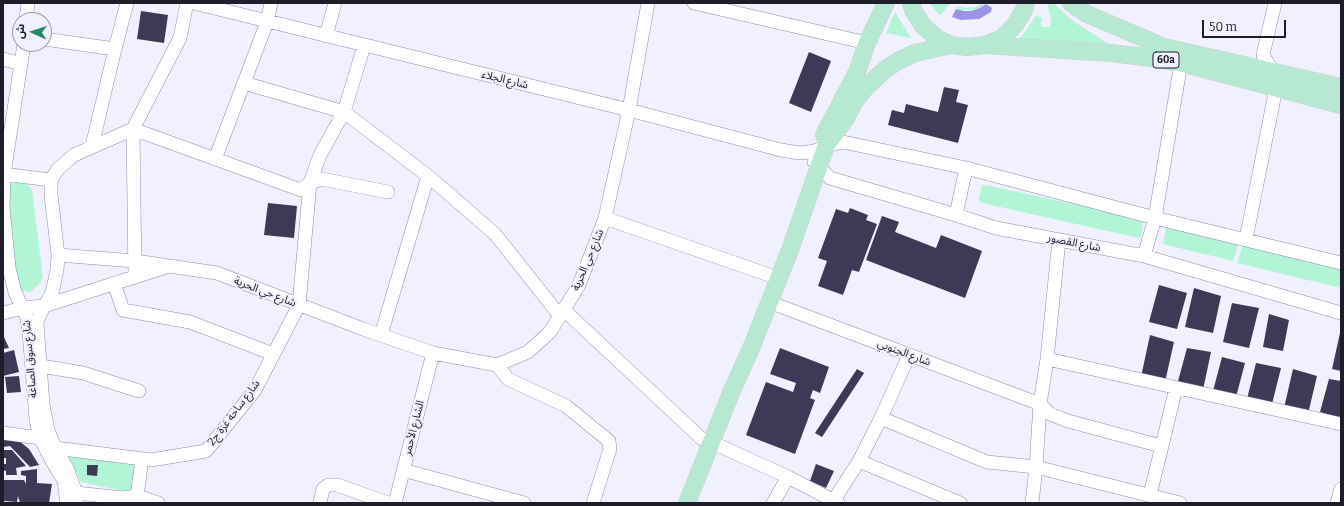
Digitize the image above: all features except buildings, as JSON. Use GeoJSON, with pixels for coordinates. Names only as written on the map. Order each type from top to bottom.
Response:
{"type":"FeatureCollection","features":[{"type":"Feature","properties":{"kind":"main road"},"geometry":{"type":"LineString","coordinates":[[687,503],[707,440],[819,156],[835,111],[856,72],[867,43],[886,3]]}},
{"type":"Feature","properties":{"kind":"main road"},"geometry":{"type":"LineString","coordinates":[[912,3],[913,10],[923,26],[937,38],[951,45],[967,48],[985,45],[1002,38],[1015,26],[1024,10],[1026,3]]}},
{"type":"Feature","properties":{"kind":"main road","name":"60a"},"geometry":{"type":"LineString","coordinates":[[1079,6],[1087,14],[1164,47],[1341,87]]}},
{"type":"Feature","properties":{"kind":"main road"},"geometry":{"type":"LineString","coordinates":[[676,503],[707,440],[769,302],[790,250],[819,156],[846,118],[855,101],[867,86],[886,69],[898,61],[915,53],[951,45]]}},
{"type":"Feature","properties":{"kind":"main road","name":"60a"},"geometry":{"type":"LineString","coordinates":[[985,45],[1111,53],[1152,58],[1181,63],[1341,105]]}},
{"type":"Feature","properties":{"kind":"street"},"geometry":{"type":"LineString","coordinates":[[92,146],[127,3]]}},
{"type":"Feature","properties":{"kind":"street"},"geometry":{"type":"LineString","coordinates":[[135,277],[132,129],[180,38],[187,3]]}},
{"type":"Feature","properties":{"kind":"street"},"geometry":{"type":"LineString","coordinates":[[215,159],[267,22],[271,3]]}},
{"type":"Feature","properties":{"kind":"street"},"geometry":{"type":"LineString","coordinates":[[326,36],[335,3]]}},
{"type":"Feature","properties":{"kind":"street","name":"شارع حي الحرية"},"geometry":{"type":"LineString","coordinates":[[58,254],[135,261],[217,273],[433,354],[497,365],[528,352],[550,332],[579,285],[605,218],[629,110],[648,3]]}},
{"type":"Feature","properties":{"kind":"street"},"geometry":{"type":"LineString","coordinates":[[694,3],[867,43]]}},
{"type":"Feature","properties":{"kind":"street"},"geometry":{"type":"LineString","coordinates":[[1246,239],[1276,88],[1272,71],[1263,55],[1275,3]]}},
{"type":"Feature","properties":{"kind":"street","name":"شارع الجلاء"},"geometry":{"type":"LineString","coordinates":[[202,4],[267,22],[629,110],[782,150],[819,156]]}},
{"type":"Feature","properties":{"kind":"street"},"geometry":{"type":"LineString","coordinates":[[52,40],[115,49]]}},
{"type":"Feature","properties":{"kind":"street"},"geometry":{"type":"LineString","coordinates":[[299,305],[310,183],[320,155],[344,112],[364,46]]}},
{"type":"Feature","properties":{"kind":"street","name":"شارع سوق الصاغة"},"geometry":{"type":"LineString","coordinates":[[23,52],[4,174],[3,208],[9,268],[15,292],[27,318],[33,393],[40,438],[73,500]]}},
{"type":"Feature","properties":{"kind":"street"},"geometry":{"type":"LineString","coordinates":[[3,59],[21,64]]}},
{"type":"Feature","properties":{"kind":"street"},"geometry":{"type":"LineString","coordinates":[[1144,256],[1156,218],[1181,63]]}},
{"type":"Feature","properties":{"kind":"street"},"geometry":{"type":"LineString","coordinates":[[244,83],[344,112],[428,176],[495,234],[562,313],[707,440],[788,478],[834,502],[859,461],[881,418],[909,355]]}},
{"type":"Feature","properties":{"kind":"street"},"geometry":{"type":"LineString","coordinates":[[158,503],[137,496],[73,500],[67,468],[55,448],[48,430],[43,405],[37,323],[44,306],[52,293],[57,270],[58,254],[51,195],[51,180],[58,169],[74,155],[132,129],[301,190],[310,183],[322,179],[388,192]]}},
{"type":"Feature","properties":{"kind":"street"},"geometry":{"type":"LineString","coordinates":[[819,156],[843,142],[966,168],[1156,218],[1341,263]]}},
{"type":"Feature","properties":{"kind":"street","name":"شارع القصور"},"geometry":{"type":"LineString","coordinates":[[819,156],[830,178],[996,228],[1144,256],[1341,313]]}},
{"type":"Feature","properties":{"kind":"street"},"geometry":{"type":"LineString","coordinates":[[956,215],[966,168]]}},
{"type":"Feature","properties":{"kind":"street"},"geometry":{"type":"LineString","coordinates":[[4,174],[51,180]]}},
{"type":"Feature","properties":{"kind":"street"},"geometry":{"type":"LineString","coordinates":[[381,335],[428,176]]}},
{"type":"Feature","properties":{"kind":"street"},"geometry":{"type":"LineString","coordinates":[[605,218],[772,276]]}},
{"type":"Feature","properties":{"kind":"street"},"geometry":{"type":"LineString","coordinates":[[1032,503],[1040,404],[1047,359],[1059,240]]}},
{"type":"Feature","properties":{"kind":"street"},"geometry":{"type":"LineString","coordinates":[[3,313],[23,308],[44,306],[169,266]]}},
{"type":"Feature","properties":{"kind":"street"},"geometry":{"type":"LineString","coordinates":[[114,284],[123,310],[190,322],[273,354]]}},
{"type":"Feature","properties":{"kind":"street","name":"شارع الجنوبي"},"geometry":{"type":"LineString","coordinates":[[769,302],[1040,404],[1050,414],[1068,421],[1162,446]]}},
{"type":"Feature","properties":{"kind":"street","name":"شارع ساحة غزة ج2"},"geometry":{"type":"LineString","coordinates":[[55,448],[151,460],[206,451],[255,390],[299,305]]}},
{"type":"Feature","properties":{"kind":"street","name":"الشارع الأحمر"},"geometry":{"type":"LineString","coordinates":[[395,503],[433,354]]}},
{"type":"Feature","properties":{"kind":"street"},"geometry":{"type":"LineString","coordinates":[[1047,359],[1341,424]]}},
{"type":"Feature","properties":{"kind":"street"},"geometry":{"type":"LineString","coordinates":[[497,365],[508,379],[566,406],[609,441],[610,449],[593,503]]}},
{"type":"Feature","properties":{"kind":"street"},"geometry":{"type":"LineString","coordinates":[[40,366],[83,373],[139,391]]}},
{"type":"Feature","properties":{"kind":"street"},"geometry":{"type":"LineString","coordinates":[[1150,496],[1176,388]]}},
{"type":"Feature","properties":{"kind":"street"},"geometry":{"type":"LineString","coordinates":[[881,418],[987,462],[1036,467],[1180,503]]}},
{"type":"Feature","properties":{"kind":"street"},"geometry":{"type":"LineString","coordinates":[[3,433],[40,438]]}},
{"type":"Feature","properties":{"kind":"street"},"geometry":{"type":"LineString","coordinates":[[137,496],[142,459]]}},
{"type":"Feature","properties":{"kind":"street"},"geometry":{"type":"LineString","coordinates":[[859,461],[960,503]]}},
{"type":"Feature","properties":{"kind":"street"},"geometry":{"type":"LineString","coordinates":[[403,470],[524,503]]}},
{"type":"Feature","properties":{"kind":"street"},"geometry":{"type":"LineString","coordinates":[[773,503],[788,478]]}},
{"type":"Feature","properties":{"kind":"street"},"geometry":{"type":"LineString","coordinates":[[320,503],[323,489],[328,485],[337,485],[388,503]]}},
{"type":"Feature","properties":{"kind":"street"},"geometry":{"type":"LineString","coordinates":[[1337,503],[1341,489]]}},
{"type":"Feature","properties":{"kind":"green space"},"geometry":{"type":"Polygon","coordinates":[[[930,3],[950,3],[940,16],[930,3]]]}},
{"type":"Feature","properties":{"kind":"green space"},"geometry":{"type":"Polygon","coordinates":[[[982,3],[985,3],[980,8],[972,10],[962,10],[956,8],[957,6],[965,8],[976,7],[982,3]]]}},
{"type":"Feature","properties":{"kind":"green space"},"geometry":{"type":"Polygon","coordinates":[[[1047,3],[1053,3],[1073,21],[1109,44],[1016,42],[1026,31],[1036,15],[1042,18],[1042,27],[1050,27],[1051,19],[1047,3]]]}},
{"type":"Feature","properties":{"kind":"green space"},"geometry":{"type":"Polygon","coordinates":[[[895,12],[911,38],[886,33],[895,12]]]}},
{"type":"Feature","properties":{"kind":"green space"},"geometry":{"type":"Polygon","coordinates":[[[18,182],[26,183],[32,190],[43,278],[30,292],[19,290],[14,287],[6,188],[10,184],[18,182]]]}},
{"type":"Feature","properties":{"kind":"green space"},"geometry":{"type":"Polygon","coordinates":[[[982,185],[1144,219],[1141,236],[1139,238],[982,203],[979,199],[982,185]]]}},
{"type":"Feature","properties":{"kind":"green space"},"geometry":{"type":"Polygon","coordinates":[[[1167,225],[1239,243],[1233,261],[1163,244],[1167,225]]]}},
{"type":"Feature","properties":{"kind":"green space"},"geometry":{"type":"Polygon","coordinates":[[[1243,244],[1341,270],[1341,288],[1237,263],[1243,244]]]}},
{"type":"Feature","properties":{"kind":"green space"},"geometry":{"type":"Polygon","coordinates":[[[65,451],[139,460],[133,493],[81,482],[65,451]]]}},
{"type":"Feature","properties":{"kind":"shaded area"},"geometry":{"type":"Polygon","coordinates":[[[986,4],[992,8],[991,12],[979,19],[961,20],[952,17],[956,9],[971,11],[986,4]]]}}]}
